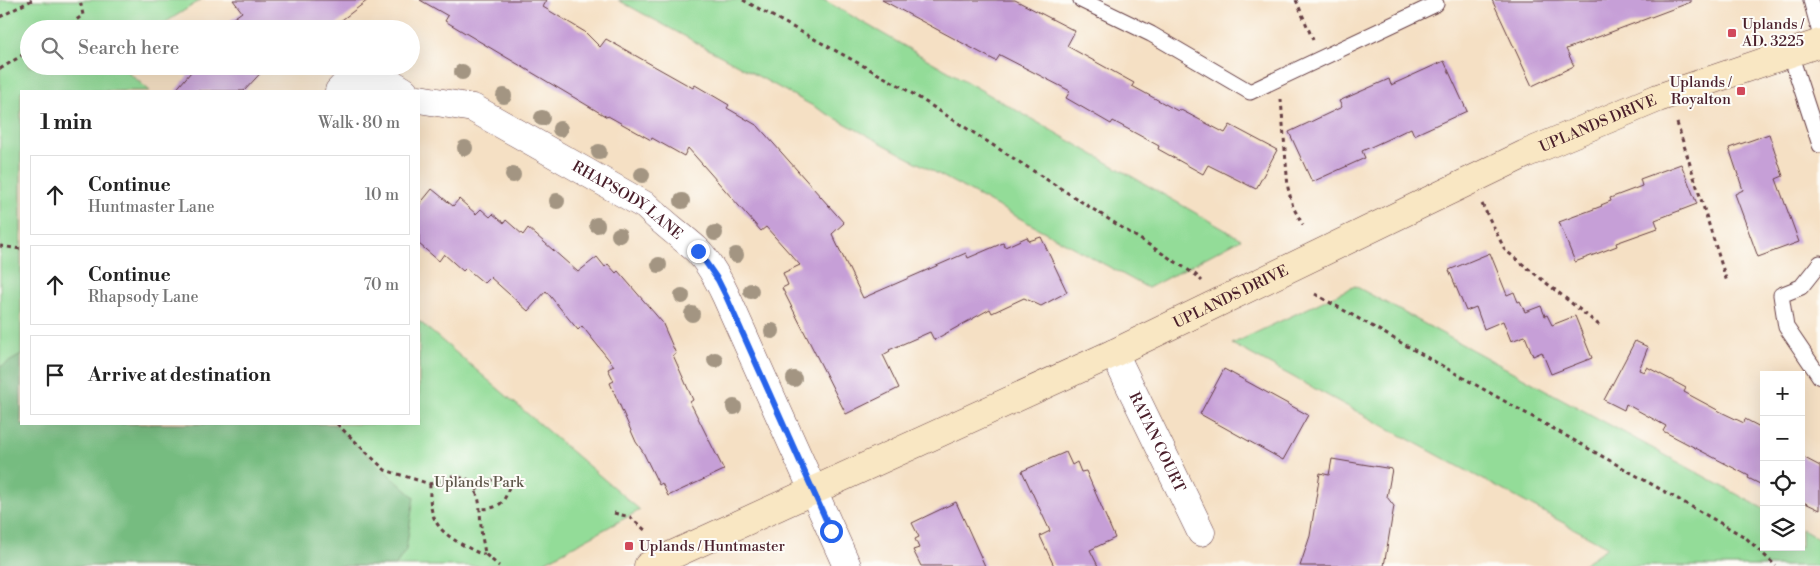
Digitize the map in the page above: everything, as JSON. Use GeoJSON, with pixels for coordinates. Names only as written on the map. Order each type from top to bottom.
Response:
{"type":"FeatureCollection","features":[{"type":"Feature","properties":{"kind":"street","name":"UPLANDS DRIVE"},"geometry":{"type":"LineString","coordinates":[[648,566],[1114,353],[1524,155],[1658,98],[1820,43]]}},
{"type":"Feature","properties":{"kind":"street"},"geometry":{"type":"LineString","coordinates":[[340,90],[351,78],[383,78],[402,90]]}},
{"type":"Feature","properties":{"kind":"street","name":"RHAPSODY LANE"},"geometry":{"type":"LineString","coordinates":[[420,99],[474,108],[646,206],[698,251],[718,280],[726,296],[847,566]]}},
{"type":"Feature","properties":{"kind":"street","name":"RATAN COURT"},"geometry":{"type":"LineString","coordinates":[[1114,353],[1201,532]]}},
{"type":"Feature","properties":{"kind":"lane"},"geometry":{"type":"LineString","coordinates":[[1081,0],[1151,34],[1250,92],[1436,4],[1434,0]]}},
{"type":"Feature","properties":{"kind":"lane"},"geometry":{"type":"LineString","coordinates":[[1811,0],[1820,33]]}},
{"type":"Feature","properties":{"kind":"lane"},"geometry":{"type":"LineString","coordinates":[[1790,53],[1820,145]]}},
{"type":"Feature","properties":{"kind":"lane"},"geometry":{"type":"LineString","coordinates":[[1820,263],[1801,287],[1781,295],[1786,327],[1820,377]]}},
{"type":"Feature","properties":{"kind":"path"},"geometry":{"type":"LineString","coordinates":[[0,17],[32,0]]}},
{"type":"Feature","properties":{"kind":"path"},"geometry":{"type":"LineString","coordinates":[[76,20],[83,15],[80,0]]}},
{"type":"Feature","properties":{"kind":"path"},"geometry":{"type":"LineString","coordinates":[[744,0],[902,86],[1196,275],[1222,300]]}},
{"type":"Feature","properties":{"kind":"path"},"geometry":{"type":"LineString","coordinates":[[1296,0],[1322,59]]}},
{"type":"Feature","properties":{"kind":"path"},"geometry":{"type":"LineString","coordinates":[[0,69],[20,57]]}},
{"type":"Feature","properties":{"kind":"path"},"geometry":{"type":"LineString","coordinates":[[1279,79],[1288,188],[1293,207],[1303,225]]}},
{"type":"Feature","properties":{"kind":"path"},"geometry":{"type":"LineString","coordinates":[[1677,123],[1727,282]]}},
{"type":"Feature","properties":{"kind":"path"},"geometry":{"type":"LineString","coordinates":[[1471,180],[1505,250],[1599,325]]}},
{"type":"Feature","properties":{"kind":"path"},"geometry":{"type":"LineString","coordinates":[[0,246],[20,249]]}},
{"type":"Feature","properties":{"kind":"path"},"geometry":{"type":"LineString","coordinates":[[1315,294],[1745,537],[1776,566]]}},
{"type":"Feature","properties":{"kind":"path"},"geometry":{"type":"LineString","coordinates":[[338,425],[385,470],[430,484],[452,476],[466,479],[476,490],[481,509],[481,526],[485,554]]}},
{"type":"Feature","properties":{"kind":"path"},"geometry":{"type":"LineString","coordinates":[[476,490],[490,480],[502,480],[509,487],[506,499],[495,508],[481,509]]}},
{"type":"Feature","properties":{"kind":"path"},"geometry":{"type":"LineString","coordinates":[[430,484],[430,505],[434,522],[455,541],[480,554],[485,554],[499,566]]}},
{"type":"Feature","properties":{"kind":"path"},"geometry":{"type":"LineString","coordinates":[[614,513],[630,517],[646,530]]}},
{"type":"Feature","properties":{"kind":"green space","name":"Uplands Park"},"geometry":{"type":"Polygon","coordinates":[[[0,0],[201,0],[169,20],[20,20],[20,75],[131,75],[149,90],[20,90],[20,425],[420,425],[420,322],[640,510],[537,566],[0,566],[0,0]]]}},
{"type":"Feature","properties":{"kind":"green space"},"geometry":{"type":"Polygon","coordinates":[[[618,0],[824,0],[1241,239],[1148,288],[618,0]]]}},
{"type":"Feature","properties":{"kind":"green space"},"geometry":{"type":"Polygon","coordinates":[[[1355,286],[1760,507],[1760,551],[1805,551],[1805,531],[1820,540],[1820,566],[1580,566],[1608,547],[1232,344],[1355,286]]]}},
{"type":"Feature","properties":{"kind":"green space"},"geometry":{"type":"Polygon","coordinates":[[[20,356],[20,425],[334,425],[414,497],[406,550],[395,566],[0,566],[0,367],[20,356]]]}},
{"type":"Feature","properties":{"kind":"building"},"geometry":{"type":"Polygon","coordinates":[[[233,0],[368,0],[342,20],[231,20],[242,12],[233,0]]]}},
{"type":"Feature","properties":{"kind":"building"},"geometry":{"type":"Polygon","coordinates":[[[420,0],[547,0],[543,7],[585,32],[600,47],[606,39],[693,88],[695,85],[729,105],[727,108],[758,126],[844,223],[832,234],[863,298],[966,253],[968,258],[1003,243],[1005,247],[1027,237],[1029,241],[1041,237],[1067,292],[1041,306],[1024,298],[992,313],[990,309],[934,340],[930,332],[889,350],[883,355],[899,388],[846,414],[782,288],[788,285],[783,273],[800,265],[766,227],[761,231],[688,148],[684,156],[652,138],[651,140],[607,117],[445,21],[448,16],[420,0]]]}},
{"type":"Feature","properties":{"kind":"building"},"geometry":{"type":"Polygon","coordinates":[[[882,0],[1015,0],[1075,31],[1067,46],[1134,83],[1132,86],[1178,111],[1179,109],[1225,133],[1230,125],[1277,150],[1256,189],[1208,165],[1203,174],[1158,149],[1159,146],[1113,121],[1111,124],[1066,98],[1070,91],[1000,55],[996,61],[882,0]]]}},
{"type":"Feature","properties":{"kind":"building"},"geometry":{"type":"Polygon","coordinates":[[[1492,0],[1691,0],[1691,2],[1566,49],[1574,66],[1532,86],[1492,0]]]}},
{"type":"Feature","properties":{"kind":"building"},"geometry":{"type":"Polygon","coordinates":[[[1444,61],[1467,111],[1414,135],[1411,128],[1362,151],[1365,158],[1312,182],[1289,132],[1342,107],[1339,101],[1389,79],[1391,85],[1444,61]]]}},
{"type":"Feature","properties":{"kind":"building"},"geometry":{"type":"Polygon","coordinates":[[[188,75],[259,75],[245,90],[176,90],[188,75]]]}},
{"type":"Feature","properties":{"kind":"building"},"geometry":{"type":"Polygon","coordinates":[[[1769,134],[1783,176],[1776,179],[1799,242],[1758,257],[1735,194],[1743,190],[1729,148],[1769,134]]]}},
{"type":"Feature","properties":{"kind":"building"},"geometry":{"type":"Polygon","coordinates":[[[1681,164],[1697,204],[1655,220],[1658,228],[1616,243],[1617,246],[1575,262],[1559,222],[1602,206],[1611,201],[1610,198],[1642,186],[1640,179],[1681,164]]]}},
{"type":"Feature","properties":{"kind":"building"},"geometry":{"type":"Polygon","coordinates":[[[432,189],[453,206],[459,199],[476,214],[481,209],[490,217],[493,214],[504,223],[506,220],[523,235],[528,228],[578,272],[597,257],[605,267],[608,264],[616,273],[618,271],[662,322],[676,354],[673,355],[693,400],[690,402],[724,470],[668,496],[662,483],[659,485],[636,442],[610,383],[614,381],[608,369],[614,366],[582,326],[578,330],[546,291],[528,311],[490,277],[484,283],[466,268],[463,271],[444,254],[439,261],[420,245],[420,204],[432,189]]]}},
{"type":"Feature","properties":{"kind":"building"},"geometry":{"type":"Polygon","coordinates":[[[1490,253],[1507,295],[1514,292],[1525,312],[1541,306],[1545,316],[1547,315],[1552,325],[1575,316],[1592,358],[1551,374],[1542,352],[1533,356],[1525,336],[1511,341],[1503,321],[1484,329],[1476,307],[1466,311],[1449,270],[1490,253]]]}},
{"type":"Feature","properties":{"kind":"building"},"geometry":{"type":"Polygon","coordinates":[[[1635,341],[1648,347],[1639,370],[1644,372],[1647,367],[1686,388],[1684,392],[1723,413],[1744,423],[1745,419],[1760,427],[1760,484],[1748,478],[1749,476],[1663,431],[1666,426],[1626,404],[1624,410],[1604,400],[1635,341]]]}},
{"type":"Feature","properties":{"kind":"building"},"geometry":{"type":"Polygon","coordinates":[[[1224,369],[1308,415],[1283,460],[1200,414],[1224,369]]]}},
{"type":"Feature","properties":{"kind":"building"},"geometry":{"type":"Polygon","coordinates":[[[1066,452],[1072,465],[1077,462],[1081,472],[1086,471],[1115,538],[1090,550],[1098,566],[1054,566],[1040,536],[1050,531],[1022,471],[1066,452]]]}},
{"type":"Feature","properties":{"kind":"building"},"geometry":{"type":"Polygon","coordinates":[[[1805,458],[1820,466],[1820,510],[1805,503],[1805,458]]]}},
{"type":"Feature","properties":{"kind":"building"},"geometry":{"type":"Polygon","coordinates":[[[1332,459],[1392,469],[1387,497],[1394,506],[1384,566],[1300,566],[1310,536],[1320,473],[1329,475],[1332,459]]]}},
{"type":"Feature","properties":{"kind":"building"},"geometry":{"type":"Polygon","coordinates":[[[956,502],[985,566],[921,566],[913,550],[919,548],[915,539],[919,537],[912,523],[956,502]]]}},
{"type":"Feature","properties":{"kind":"place","name":"Uplands / AD. 3225"},"geometry":{"type":"Point","coordinates":[1732,33]}},
{"type":"Feature","properties":{"kind":"place","name":"Uplands / Royalton"},"geometry":{"type":"Point","coordinates":[1741,91]}},
{"type":"Feature","properties":{"kind":"place","name":"Uplands / Huntmaster"},"geometry":{"type":"Point","coordinates":[629,546]}},
{"type":"Feature","properties":{"kind":"route"},"geometry":{"type":"LineString","coordinates":[[698,251],[718,280],[726,296],[831,531]]}}]}
